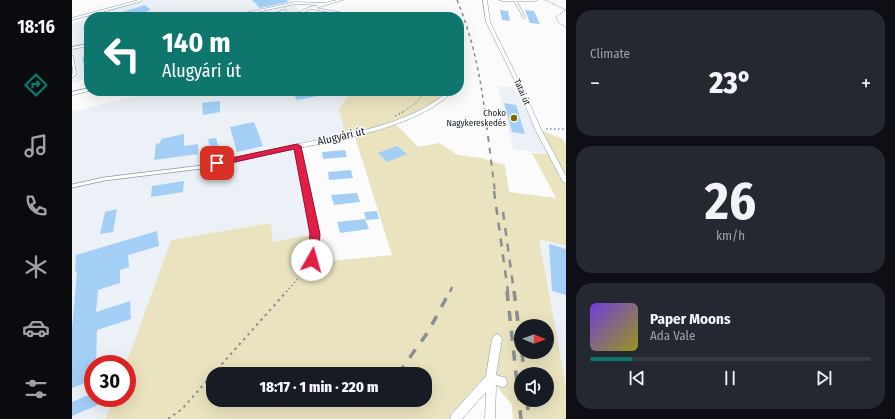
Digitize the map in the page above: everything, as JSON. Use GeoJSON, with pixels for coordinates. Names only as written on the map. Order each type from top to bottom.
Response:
{"type":"FeatureCollection","features":[{"type":"Feature","properties":{"kind":"street"},"geometry":{"type":"LineString","coordinates":[[291,0],[299,9],[299,12]]}},
{"type":"Feature","properties":{"kind":"street"},"geometry":{"type":"LineString","coordinates":[[301,12],[341,0]]}},
{"type":"Feature","properties":{"kind":"street","name":"Tatai út"},"geometry":{"type":"LineString","coordinates":[[485,0],[488,22],[518,83],[538,129],[566,182]]}},
{"type":"Feature","properties":{"kind":"street"},"geometry":{"type":"LineString","coordinates":[[502,0],[535,0]]}},
{"type":"Feature","properties":{"kind":"street"},"geometry":{"type":"LineString","coordinates":[[295,4],[335,12]]}},
{"type":"Feature","properties":{"kind":"street"},"geometry":{"type":"LineString","coordinates":[[257,12],[295,4],[325,4]]}},
{"type":"Feature","properties":{"kind":"street"},"geometry":{"type":"LineString","coordinates":[[72,48],[84,45]]}},
{"type":"Feature","properties":{"kind":"street"},"geometry":{"type":"LineString","coordinates":[[72,94],[84,90]]}},
{"type":"Feature","properties":{"kind":"street","name":"Alugyári út"},"geometry":{"type":"LineString","coordinates":[[270,152],[354,134],[388,124],[432,107],[445,96]]}},
{"type":"Feature","properties":{"kind":"street"},"geometry":{"type":"LineString","coordinates":[[297,146],[315,234],[312,260]]}},
{"type":"Feature","properties":{"kind":"street"},"geometry":{"type":"LineString","coordinates":[[490,419],[491,378],[497,338]]}},
{"type":"Feature","properties":{"kind":"street"},"geometry":{"type":"LineString","coordinates":[[491,378],[502,382]]}},
{"type":"Feature","properties":{"kind":"street"},"geometry":{"type":"LineString","coordinates":[[455,419],[491,378]]}},
{"type":"Feature","properties":{"kind":"lane"},"geometry":{"type":"LineString","coordinates":[[97,12],[140,0]]}},
{"type":"Feature","properties":{"kind":"lane"},"geometry":{"type":"LineString","coordinates":[[515,0],[524,17]]}},
{"type":"Feature","properties":{"kind":"lane"},"geometry":{"type":"LineString","coordinates":[[72,19],[84,16]]}},
{"type":"Feature","properties":{"kind":"lane"},"geometry":{"type":"LineString","coordinates":[[72,57],[75,74],[72,76]]}},
{"type":"Feature","properties":{"kind":"lane","name":"Alugyári út"},"geometry":{"type":"LineString","coordinates":[[72,186],[104,179],[202,167],[270,152]]}},
{"type":"Feature","properties":{"kind":"path"},"geometry":{"type":"LineString","coordinates":[[545,0],[565,10]]}},
{"type":"Feature","properties":{"kind":"path"},"geometry":{"type":"LineString","coordinates":[[565,10],[556,17],[559,23],[566,27]]}},
{"type":"Feature","properties":{"kind":"path"},"geometry":{"type":"LineString","coordinates":[[388,124],[390,119],[411,106],[423,96]]}},
{"type":"Feature","properties":{"kind":"path"},"geometry":{"type":"LineString","coordinates":[[538,129],[566,129]]}},
{"type":"Feature","properties":{"kind":"path"},"geometry":{"type":"LineString","coordinates":[[219,367],[312,260]]}},
{"type":"Feature","properties":{"kind":"path"},"geometry":{"type":"LineString","coordinates":[[168,419],[182,409],[206,382]]}},
{"type":"Feature","properties":{"kind":"shaded area"},"geometry":{"type":"Polygon","coordinates":[[[140,0],[291,0],[295,3],[299,12],[99,12],[140,0]]]}},
{"type":"Feature","properties":{"kind":"shaded area"},"geometry":{"type":"Polygon","coordinates":[[[84,20],[84,79],[72,83],[72,24],[84,20]]]}},
{"type":"Feature","properties":{"kind":"shaded area"},"geometry":{"type":"Polygon","coordinates":[[[498,86],[514,88],[538,129],[548,154],[513,149],[498,86]]]}},
{"type":"Feature","properties":{"kind":"shaded area"},"geometry":{"type":"Polygon","coordinates":[[[134,96],[348,96],[339,108],[345,135],[297,146],[315,234],[273,243],[271,224],[171,240],[129,355],[84,355],[84,407],[110,407],[106,419],[72,419],[72,112],[134,96]]]}},
{"type":"Feature","properties":{"kind":"shaded area"},"geometry":{"type":"Polygon","coordinates":[[[348,96],[445,96],[432,107],[394,122],[418,147],[439,143],[458,155],[481,158],[505,165],[509,192],[556,198],[532,153],[547,154],[538,129],[563,139],[566,145],[566,246],[539,239],[554,319],[514,319],[514,359],[554,359],[554,321],[566,386],[566,419],[513,419],[512,405],[491,379],[455,419],[106,419],[110,407],[136,407],[136,355],[129,355],[171,240],[271,223],[273,242],[315,234],[313,260],[330,261],[392,255],[354,134],[345,135],[339,108],[348,96]]]}},
{"type":"Feature","properties":{"kind":"shaded area"},"geometry":{"type":"Polygon","coordinates":[[[539,239],[566,246],[566,386],[539,239]]]}},
{"type":"Feature","properties":{"kind":"building"},"geometry":{"type":"Polygon","coordinates":[[[252,0],[287,0],[288,2],[260,8],[252,0]]]}},
{"type":"Feature","properties":{"kind":"building"},"geometry":{"type":"Polygon","coordinates":[[[145,5],[151,10],[145,12],[122,12],[145,5]]]}},
{"type":"Feature","properties":{"kind":"building"},"geometry":{"type":"Polygon","coordinates":[[[500,10],[508,11],[510,21],[502,20],[500,10]]]}},
{"type":"Feature","properties":{"kind":"building"},"geometry":{"type":"Polygon","coordinates":[[[525,10],[534,11],[540,24],[530,23],[525,10]]]}},
{"type":"Feature","properties":{"kind":"building"},"geometry":{"type":"Polygon","coordinates":[[[295,96],[318,96],[297,100],[295,96]]]}},
{"type":"Feature","properties":{"kind":"building"},"geometry":{"type":"Polygon","coordinates":[[[220,101],[220,112],[203,115],[202,103],[220,101]]]}},
{"type":"Feature","properties":{"kind":"building","name":"Choko Nagykereskedés"},"geometry":{"type":"Polygon","coordinates":[[[504,103],[516,105],[525,134],[512,132],[504,103]]]}},
{"type":"Feature","properties":{"kind":"building"},"geometry":{"type":"Polygon","coordinates":[[[254,122],[263,146],[237,152],[230,127],[254,122]]]}},
{"type":"Feature","properties":{"kind":"building"},"geometry":{"type":"Polygon","coordinates":[[[184,134],[184,146],[198,144],[198,154],[154,160],[156,144],[160,143],[161,139],[184,134]]]}},
{"type":"Feature","properties":{"kind":"building"},"geometry":{"type":"Polygon","coordinates":[[[216,138],[220,152],[212,154],[208,139],[216,138]]]}},
{"type":"Feature","properties":{"kind":"building"},"geometry":{"type":"Polygon","coordinates":[[[397,146],[407,154],[387,162],[378,153],[397,146]]]}},
{"type":"Feature","properties":{"kind":"building"},"geometry":{"type":"Polygon","coordinates":[[[345,150],[347,157],[323,159],[322,152],[345,150]]]}},
{"type":"Feature","properties":{"kind":"building"},"geometry":{"type":"Polygon","coordinates":[[[351,170],[353,178],[329,180],[328,172],[351,170]]]}},
{"type":"Feature","properties":{"kind":"building"},"geometry":{"type":"Polygon","coordinates":[[[184,181],[183,192],[151,197],[152,186],[184,181]]]}},
{"type":"Feature","properties":{"kind":"building"},"geometry":{"type":"Polygon","coordinates":[[[357,193],[360,202],[334,205],[331,195],[357,193]]]}},
{"type":"Feature","properties":{"kind":"building"},"geometry":{"type":"Polygon","coordinates":[[[117,209],[113,232],[100,234],[105,212],[117,209]]]}},
{"type":"Feature","properties":{"kind":"building"},"geometry":{"type":"Polygon","coordinates":[[[377,211],[379,219],[366,220],[364,212],[377,211]]]}},
{"type":"Feature","properties":{"kind":"building"},"geometry":{"type":"Polygon","coordinates":[[[365,219],[369,229],[340,233],[337,222],[365,219]]]}},
{"type":"Feature","properties":{"kind":"building"},"geometry":{"type":"Polygon","coordinates":[[[157,231],[159,246],[128,255],[129,267],[120,270],[120,283],[98,290],[96,312],[130,301],[131,319],[97,330],[96,355],[84,355],[84,383],[72,388],[72,329],[77,271],[75,272],[76,255],[157,231]]]}},
{"type":"Feature","properties":{"kind":"building"},"geometry":{"type":"Polygon","coordinates":[[[549,244],[566,249],[566,295],[552,291],[549,244]]]}},
{"type":"Feature","properties":{"kind":"building"},"geometry":{"type":"Polygon","coordinates":[[[84,397],[84,407],[93,407],[72,416],[72,402],[84,397]]]}},
{"type":"Feature","properties":{"kind":"railway"},"geometry":{"type":"LineString","coordinates":[[457,0],[461,12]]}},
{"type":"Feature","properties":{"kind":"railway"},"geometry":{"type":"LineString","coordinates":[[464,19],[475,55],[485,113]]}},
{"type":"Feature","properties":{"kind":"railway"},"geometry":{"type":"LineString","coordinates":[[485,112],[495,192]]}},
{"type":"Feature","properties":{"kind":"railway"},"geometry":{"type":"LineString","coordinates":[[494,191],[508,292]]}},
{"type":"Feature","properties":{"kind":"railway"},"geometry":{"type":"LineString","coordinates":[[503,212],[514,292]]}},
{"type":"Feature","properties":{"kind":"railway"},"geometry":{"type":"LineString","coordinates":[[450,292],[452,287]]}},
{"type":"Feature","properties":{"kind":"railway"},"geometry":{"type":"LineString","coordinates":[[403,367],[428,332],[450,291]]}},
{"type":"Feature","properties":{"kind":"railway"},"geometry":{"type":"LineString","coordinates":[[507,291],[521,419]]}},
{"type":"Feature","properties":{"kind":"railway"},"geometry":{"type":"LineString","coordinates":[[514,291],[518,319]]}},
{"type":"Feature","properties":{"kind":"railway"},"geometry":{"type":"LineString","coordinates":[[523,359],[523,367]]}},
{"type":"Feature","properties":{"kind":"railway"},"geometry":{"type":"LineString","coordinates":[[528,407],[529,419]]}},
{"type":"Feature","properties":{"kind":"place","name":"Choko Nagykereskedés"},"geometry":{"type":"Point","coordinates":[514,118]}},
{"type":"Feature","properties":{"kind":"route"},"geometry":{"type":"LineString","coordinates":[[217,163],[297,146],[315,234],[315,247],[312,260]]}}]}
